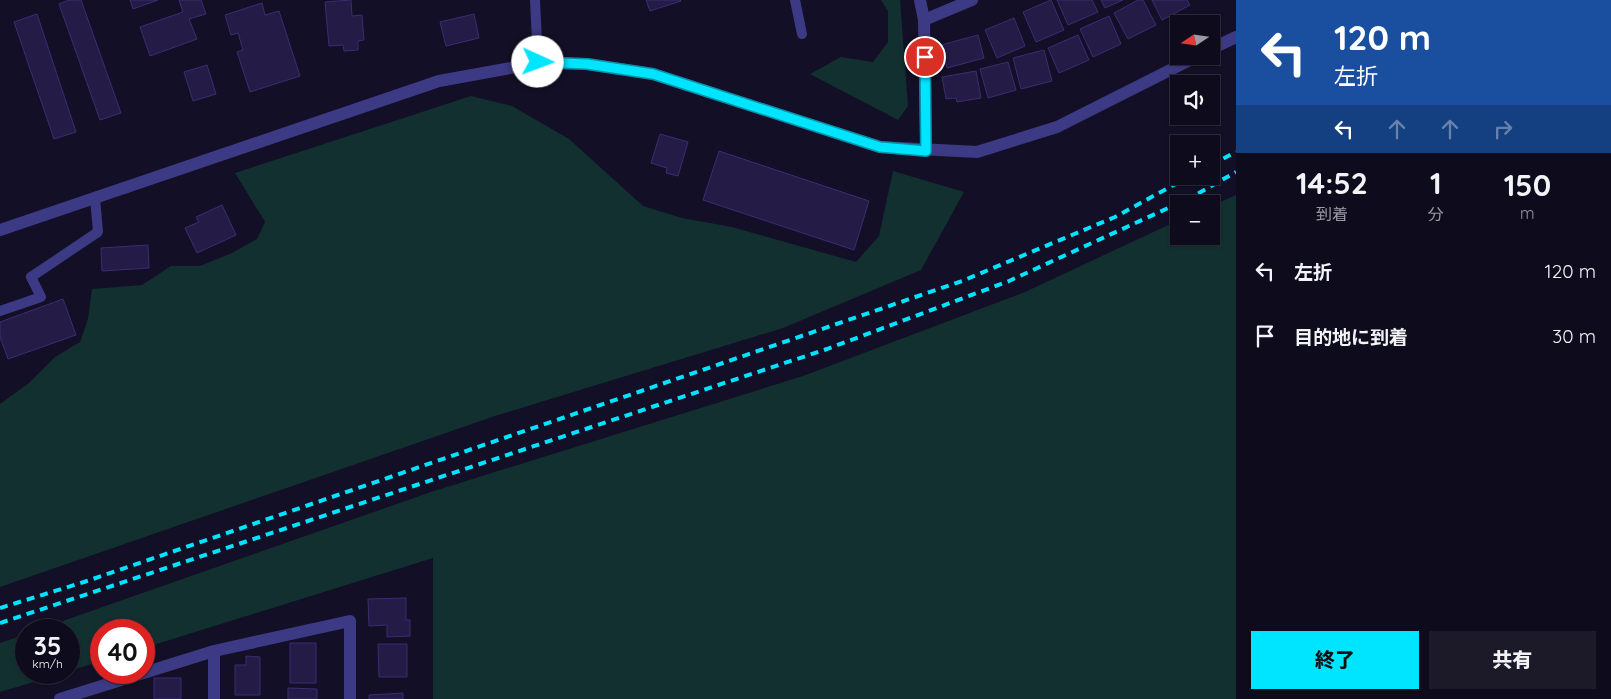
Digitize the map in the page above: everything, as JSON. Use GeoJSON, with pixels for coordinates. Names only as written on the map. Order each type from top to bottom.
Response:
{"type":"FeatureCollection","features":[{"type":"Feature","properties":{"kind":"street"},"geometry":{"type":"LineString","coordinates":[[920,0],[924,20],[926,151]]}},
{"type":"Feature","properties":{"kind":"street"},"geometry":{"type":"LineString","coordinates":[[924,20],[972,0]]}},
{"type":"Feature","properties":{"kind":"street"},"geometry":{"type":"LineString","coordinates":[[1220,45],[1236,37]]}},
{"type":"Feature","properties":{"kind":"street"},"geometry":{"type":"LineString","coordinates":[[0,230],[439,81],[538,62],[587,64],[653,74],[880,147],[926,151],[977,152],[1057,127],[1180,65]]}},
{"type":"Feature","properties":{"kind":"street"},"geometry":{"type":"LineString","coordinates":[[60,699],[74,697],[214,651],[350,621],[350,699]]}},
{"type":"Feature","properties":{"kind":"street"},"geometry":{"type":"LineString","coordinates":[[214,651],[214,699]]}},
{"type":"Feature","properties":{"kind":"lane"},"geometry":{"type":"LineString","coordinates":[[535,0],[538,62]]}},
{"type":"Feature","properties":{"kind":"lane"},"geometry":{"type":"LineString","coordinates":[[795,0],[802,34]]}},
{"type":"Feature","properties":{"kind":"lane"},"geometry":{"type":"LineString","coordinates":[[0,311],[41,297],[31,277],[98,232],[95,198]]}},
{"type":"Feature","properties":{"kind":"green space"},"geometry":{"type":"Polygon","coordinates":[[[881,0],[900,0],[908,106],[898,120],[810,74],[841,57],[873,62],[888,42],[888,11],[881,0]]]}},
{"type":"Feature","properties":{"kind":"green space"},"geometry":{"type":"Polygon","coordinates":[[[471,96],[512,106],[569,139],[643,206],[682,218],[732,227],[856,262],[879,236],[893,171],[964,192],[921,270],[783,328],[495,416],[0,587],[0,404],[29,383],[55,357],[80,342],[88,319],[92,289],[142,285],[171,266],[200,266],[232,253],[257,239],[265,222],[235,173],[471,96]]]}},
{"type":"Feature","properties":{"kind":"green space"},"geometry":{"type":"Polygon","coordinates":[[[1236,195],[1236,699],[433,699],[433,558],[155,645],[155,619],[90,619],[90,664],[80,668],[80,619],[68,619],[431,492],[803,376],[1025,292],[1170,224],[1170,245],[1220,245],[1220,202],[1236,195]]]}},
{"type":"Feature","properties":{"kind":"green space"},"geometry":{"type":"Polygon","coordinates":[[[15,638],[15,684],[27,684],[0,692],[0,643],[15,638]]]}},
{"type":"Feature","properties":{"kind":"building"},"geometry":{"type":"Polygon","coordinates":[[[69,0],[81,0],[121,113],[100,120],[59,4],[69,0]]]}},
{"type":"Feature","properties":{"kind":"building"},"geometry":{"type":"Polygon","coordinates":[[[130,0],[158,0],[133,9],[130,0]]]}},
{"type":"Feature","properties":{"kind":"building"},"geometry":{"type":"Polygon","coordinates":[[[179,0],[201,0],[206,14],[189,19],[197,39],[150,56],[140,27],[183,12],[179,0]]]}},
{"type":"Feature","properties":{"kind":"building"},"geometry":{"type":"Polygon","coordinates":[[[351,0],[352,16],[362,15],[364,40],[358,41],[358,50],[344,51],[343,45],[329,46],[325,2],[351,0]]]}},
{"type":"Feature","properties":{"kind":"building"},"geometry":{"type":"Polygon","coordinates":[[[646,0],[680,0],[681,1],[650,11],[646,0]]]}},
{"type":"Feature","properties":{"kind":"building"},"geometry":{"type":"Polygon","coordinates":[[[1051,0],[1064,30],[1036,42],[1023,12],[1051,0]]]}},
{"type":"Feature","properties":{"kind":"building"},"geometry":{"type":"Polygon","coordinates":[[[1057,0],[1092,0],[1098,12],[1068,25],[1057,0]]]}},
{"type":"Feature","properties":{"kind":"building"},"geometry":{"type":"Polygon","coordinates":[[[1101,0],[1123,0],[1105,8],[1101,0]]]}},
{"type":"Feature","properties":{"kind":"building"},"geometry":{"type":"Polygon","coordinates":[[[1138,0],[1143,0],[1156,25],[1128,39],[1114,13],[1138,0]]]}},
{"type":"Feature","properties":{"kind":"building"},"geometry":{"type":"Polygon","coordinates":[[[1152,0],[1187,0],[1190,5],[1162,20],[1152,0]]]}},
{"type":"Feature","properties":{"kind":"building"},"geometry":{"type":"Polygon","coordinates":[[[262,3],[265,15],[279,11],[300,76],[250,92],[237,52],[243,50],[238,33],[231,35],[225,15],[262,3]]]}},
{"type":"Feature","properties":{"kind":"building"},"geometry":{"type":"Polygon","coordinates":[[[37,14],[76,132],[54,139],[14,22],[37,14]]]}},
{"type":"Feature","properties":{"kind":"building"},"geometry":{"type":"Polygon","coordinates":[[[474,14],[479,38],[446,46],[440,22],[474,14]]]}},
{"type":"Feature","properties":{"kind":"building"},"geometry":{"type":"Polygon","coordinates":[[[1109,16],[1121,44],[1093,57],[1080,29],[1109,16]]]}},
{"type":"Feature","properties":{"kind":"building"},"geometry":{"type":"Polygon","coordinates":[[[1014,18],[1025,46],[997,58],[985,30],[1014,18]]]}},
{"type":"Feature","properties":{"kind":"building"},"geometry":{"type":"Polygon","coordinates":[[[978,35],[984,58],[947,68],[941,45],[978,35]]]}},
{"type":"Feature","properties":{"kind":"building"},"geometry":{"type":"Polygon","coordinates":[[[1078,35],[1089,60],[1059,73],[1048,48],[1078,35]]]}},
{"type":"Feature","properties":{"kind":"building"},"geometry":{"type":"Polygon","coordinates":[[[1044,50],[1052,81],[1021,89],[1013,58],[1044,50]]]}},
{"type":"Feature","properties":{"kind":"building"},"geometry":{"type":"Polygon","coordinates":[[[1008,62],[1016,90],[988,98],[980,69],[1008,62]]]}},
{"type":"Feature","properties":{"kind":"building"},"geometry":{"type":"Polygon","coordinates":[[[207,65],[216,94],[193,101],[184,72],[207,65]]]}},
{"type":"Feature","properties":{"kind":"building"},"geometry":{"type":"Polygon","coordinates":[[[976,71],[981,98],[957,102],[956,98],[946,99],[942,77],[976,71]]]}},
{"type":"Feature","properties":{"kind":"building"},"geometry":{"type":"Polygon","coordinates":[[[660,134],[688,142],[678,176],[666,173],[667,168],[651,163],[660,134]]]}},
{"type":"Feature","properties":{"kind":"building"},"geometry":{"type":"Polygon","coordinates":[[[719,151],[869,201],[854,250],[703,200],[719,151]]]}},
{"type":"Feature","properties":{"kind":"building"},"geometry":{"type":"Polygon","coordinates":[[[222,205],[236,235],[197,253],[185,228],[199,222],[196,217],[222,205]]]}},
{"type":"Feature","properties":{"kind":"building"},"geometry":{"type":"Polygon","coordinates":[[[148,245],[149,268],[102,271],[101,248],[148,245]]]}},
{"type":"Feature","properties":{"kind":"building"},"geometry":{"type":"Polygon","coordinates":[[[63,299],[76,335],[8,359],[0,337],[0,322],[63,299]]]}},
{"type":"Feature","properties":{"kind":"building"},"geometry":{"type":"Polygon","coordinates":[[[406,598],[406,620],[410,620],[410,636],[387,637],[387,625],[369,626],[368,599],[406,598]]]}},
{"type":"Feature","properties":{"kind":"building"},"geometry":{"type":"Polygon","coordinates":[[[290,643],[316,643],[316,683],[290,683],[290,643]]]}},
{"type":"Feature","properties":{"kind":"building"},"geometry":{"type":"Polygon","coordinates":[[[378,644],[407,644],[407,677],[379,677],[378,644]]]}},
{"type":"Feature","properties":{"kind":"building"},"geometry":{"type":"Polygon","coordinates":[[[246,656],[260,657],[260,695],[235,695],[235,665],[246,665],[246,656]]]}},
{"type":"Feature","properties":{"kind":"building"},"geometry":{"type":"Polygon","coordinates":[[[155,678],[181,678],[181,699],[154,699],[155,678]]]}},
{"type":"Feature","properties":{"kind":"building"},"geometry":{"type":"Polygon","coordinates":[[[288,688],[317,689],[317,699],[288,699],[288,688]]]}},
{"type":"Feature","properties":{"kind":"building"},"geometry":{"type":"Polygon","coordinates":[[[403,693],[403,699],[369,699],[369,695],[403,693]]]}},
{"type":"Feature","properties":{"kind":"railway"},"geometry":{"type":"LineString","coordinates":[[1220,160],[1236,152]]}},
{"type":"Feature","properties":{"kind":"railway"},"geometry":{"type":"LineString","coordinates":[[0,623],[827,349],[1009,281],[1190,198],[1236,172]]}},
{"type":"Feature","properties":{"kind":"railway"},"geometry":{"type":"LineString","coordinates":[[0,608],[84,582],[962,281],[1115,217],[1174,185]]}},
{"type":"Feature","properties":{"kind":"route"},"geometry":{"type":"LineString","coordinates":[[538,62],[587,64],[653,74],[880,147],[926,151],[925,57]]}}]}
